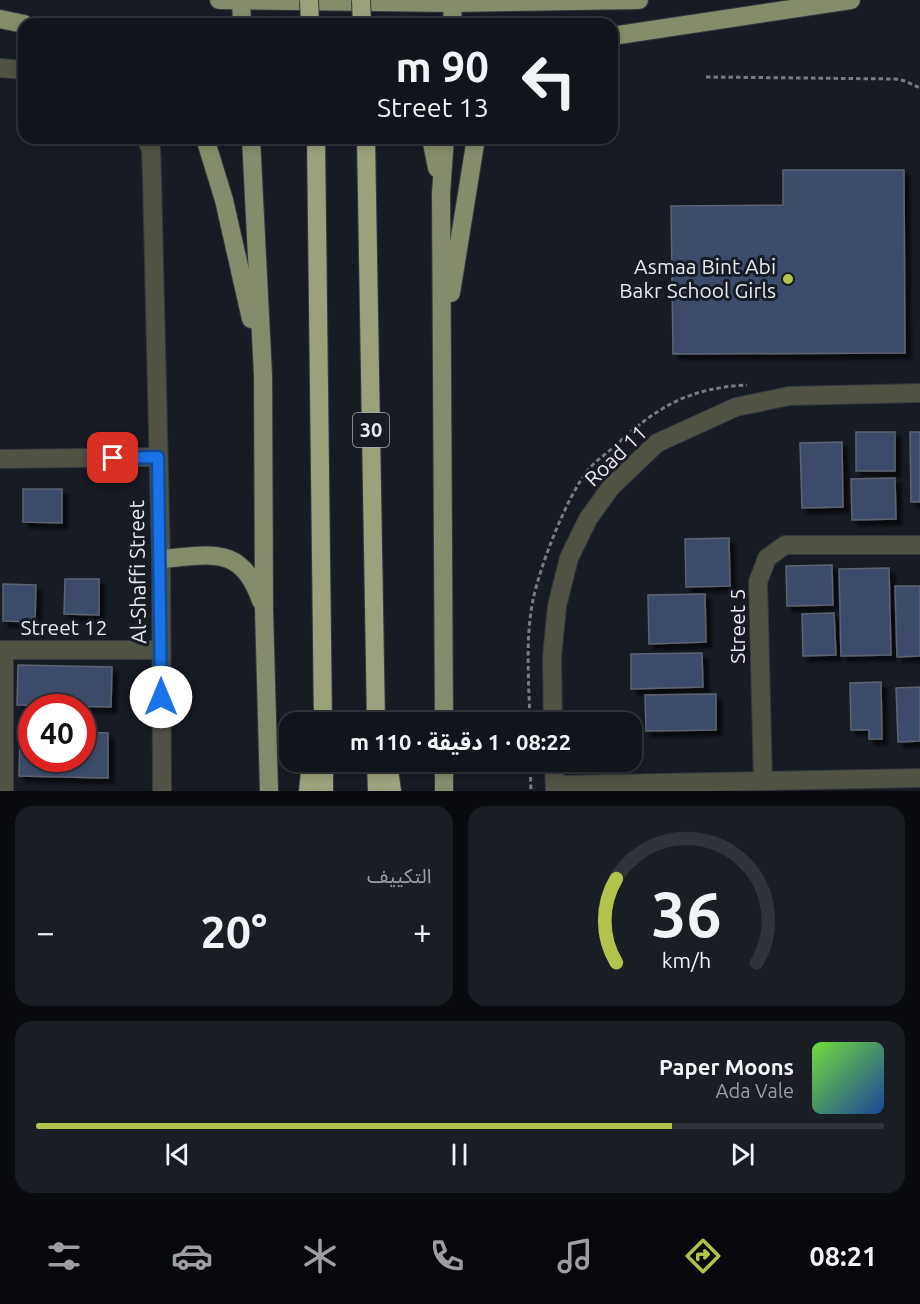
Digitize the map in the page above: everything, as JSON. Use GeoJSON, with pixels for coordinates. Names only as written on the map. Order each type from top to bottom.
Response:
{"type":"FeatureCollection","features":[{"type":"Feature","properties":{"kind":"highway"},"geometry":{"type":"LineString","coordinates":[[309,0],[310,18]]}},
{"type":"Feature","properties":{"kind":"highway"},"geometry":{"type":"LineString","coordinates":[[361,0],[362,18]]}},
{"type":"Feature","properties":{"kind":"highway"},"geometry":{"type":"LineString","coordinates":[[316,144],[323,712]]}},
{"type":"Feature","properties":{"kind":"highway","name":"30"},"geometry":{"type":"LineString","coordinates":[[366,144],[376,712]]}},
{"type":"Feature","properties":{"kind":"highway"},"geometry":{"type":"LineString","coordinates":[[317,712],[322,664]]}},
{"type":"Feature","properties":{"kind":"highway"},"geometry":{"type":"LineString","coordinates":[[375,664],[382,712]]}},
{"type":"Feature","properties":{"kind":"highway"},"geometry":{"type":"LineString","coordinates":[[308,791],[310,772]]}},
{"type":"Feature","properties":{"kind":"highway"},"geometry":{"type":"LineString","coordinates":[[324,772],[324,791]]}},
{"type":"Feature","properties":{"kind":"highway"},"geometry":{"type":"LineString","coordinates":[[376,772],[376,791]]}},
{"type":"Feature","properties":{"kind":"highway"},"geometry":{"type":"LineString","coordinates":[[389,772],[392,791]]}},
{"type":"Feature","properties":{"kind":"main road"},"geometry":{"type":"LineString","coordinates":[[219,0],[453,2],[639,0]]}},
{"type":"Feature","properties":{"kind":"main road"},"geometry":{"type":"LineString","coordinates":[[241,0],[242,18]]}},
{"type":"Feature","properties":{"kind":"main road"},"geometry":{"type":"LineString","coordinates":[[618,35],[851,0]]}},
{"type":"Feature","properties":{"kind":"main road"},"geometry":{"type":"LineString","coordinates":[[452,18],[453,2]]}},
{"type":"Feature","properties":{"kind":"main road"},"geometry":{"type":"LineString","coordinates":[[0,19],[18,23]]}},
{"type":"Feature","properties":{"kind":"main road"},"geometry":{"type":"LineString","coordinates":[[207,144],[233,235],[263,375]]}},
{"type":"Feature","properties":{"kind":"main road"},"geometry":{"type":"LineString","coordinates":[[252,144],[263,375],[264,609],[269,791]]}},
{"type":"Feature","properties":{"kind":"main road"},"geometry":{"type":"LineString","coordinates":[[432,144],[441,193]]}},
{"type":"Feature","properties":{"kind":"main road"},"geometry":{"type":"LineString","coordinates":[[444,712],[441,193],[445,144]]}},
{"type":"Feature","properties":{"kind":"main road"},"geometry":{"type":"LineString","coordinates":[[443,348],[475,144]]}},
{"type":"Feature","properties":{"kind":"main road"},"geometry":{"type":"LineString","coordinates":[[161,559],[215,555],[231,558],[246,570],[256,586],[264,609]]}},
{"type":"Feature","properties":{"kind":"main road"},"geometry":{"type":"LineString","coordinates":[[444,772],[444,791]]}},
{"type":"Feature","properties":{"kind":"street"},"geometry":{"type":"LineString","coordinates":[[0,68],[18,70]]}},
{"type":"Feature","properties":{"kind":"street","name":"Al-Shaffi Street"},"geometry":{"type":"LineString","coordinates":[[148,144],[151,150],[152,177],[161,559],[162,791]]}},
{"type":"Feature","properties":{"kind":"street","name":"Road 11"},"geometry":{"type":"LineString","coordinates":[[553,712],[553,647],[557,606],[569,558],[588,519],[611,487],[657,443],[736,407],[789,396],[920,393]]}},
{"type":"Feature","properties":{"kind":"street"},"geometry":{"type":"LineString","coordinates":[[0,459],[158,457]]}},
{"type":"Feature","properties":{"kind":"street","name":"Street 5"},"geometry":{"type":"LineString","coordinates":[[763,781],[758,582],[767,558],[785,545],[920,544]]}},
{"type":"Feature","properties":{"kind":"street","name":"Street 12"},"geometry":{"type":"LineString","coordinates":[[4,791],[2,650],[161,650]]}},
{"type":"Feature","properties":{"kind":"street"},"geometry":{"type":"LineString","coordinates":[[554,772],[555,788],[920,778]]}},
{"type":"Feature","properties":{"kind":"path"},"geometry":{"type":"LineString","coordinates":[[706,77],[896,80],[905,81],[920,88]]}},
{"type":"Feature","properties":{"kind":"path"},"geometry":{"type":"LineString","coordinates":[[530,712],[529,655],[533,600],[549,550],[567,507],[588,470],[639,424],[675,400],[724,386],[757,385]]}},
{"type":"Feature","properties":{"kind":"path"},"geometry":{"type":"LineString","coordinates":[[530,772],[531,791]]}},
{"type":"Feature","properties":{"kind":"building","name":"Asmaa Bint Abi Bakr School Girls"},"geometry":{"type":"Polygon","coordinates":[[[783,170],[904,170],[905,353],[673,354],[671,206],[783,205],[783,170]]]}},
{"type":"Feature","properties":{"kind":"building"},"geometry":{"type":"Polygon","coordinates":[[[856,432],[895,432],[895,471],[856,471],[856,432]]]}},
{"type":"Feature","properties":{"kind":"building"},"geometry":{"type":"Polygon","coordinates":[[[910,432],[920,432],[920,502],[911,502],[910,432]]]}},
{"type":"Feature","properties":{"kind":"building"},"geometry":{"type":"Polygon","coordinates":[[[842,442],[843,507],[802,508],[800,443],[842,442]]]}},
{"type":"Feature","properties":{"kind":"building"},"geometry":{"type":"Polygon","coordinates":[[[895,478],[896,519],[852,520],[851,479],[895,478]]]}},
{"type":"Feature","properties":{"kind":"building"},"geometry":{"type":"Polygon","coordinates":[[[23,489],[62,489],[62,523],[23,522],[23,489]]]}},
{"type":"Feature","properties":{"kind":"building"},"geometry":{"type":"Polygon","coordinates":[[[729,538],[730,586],[686,587],[685,539],[729,538]]]}},
{"type":"Feature","properties":{"kind":"building"},"geometry":{"type":"Polygon","coordinates":[[[832,565],[833,605],[787,606],[786,566],[832,565]]]}},
{"type":"Feature","properties":{"kind":"building"},"geometry":{"type":"Polygon","coordinates":[[[889,568],[891,655],[841,656],[839,569],[889,568]]]}},
{"type":"Feature","properties":{"kind":"building"},"geometry":{"type":"Polygon","coordinates":[[[65,579],[99,579],[99,615],[64,614],[65,579]]]}},
{"type":"Feature","properties":{"kind":"building"},"geometry":{"type":"Polygon","coordinates":[[[3,584],[36,585],[35,622],[3,621],[3,584]]]}},
{"type":"Feature","properties":{"kind":"building"},"geometry":{"type":"Polygon","coordinates":[[[895,586],[920,586],[920,656],[897,657],[895,586]]]}},
{"type":"Feature","properties":{"kind":"building"},"geometry":{"type":"Polygon","coordinates":[[[705,594],[706,642],[649,644],[648,595],[705,594]]]}},
{"type":"Feature","properties":{"kind":"building"},"geometry":{"type":"Polygon","coordinates":[[[834,613],[836,655],[803,656],[802,614],[834,613]]]}},
{"type":"Feature","properties":{"kind":"building"},"geometry":{"type":"Polygon","coordinates":[[[702,653],[703,687],[631,689],[631,654],[702,653]]]}},
{"type":"Feature","properties":{"kind":"building"},"geometry":{"type":"Polygon","coordinates":[[[18,665],[112,667],[111,707],[96,707],[96,694],[18,694],[17,705],[18,665]]]}},
{"type":"Feature","properties":{"kind":"building"},"geometry":{"type":"Polygon","coordinates":[[[881,682],[882,739],[869,739],[869,730],[851,730],[850,683],[881,682]]]}},
{"type":"Feature","properties":{"kind":"building"},"geometry":{"type":"Polygon","coordinates":[[[920,687],[920,741],[898,742],[896,688],[920,687]]]}},
{"type":"Feature","properties":{"kind":"building"},"geometry":{"type":"Polygon","coordinates":[[[716,694],[716,730],[646,731],[645,695],[716,694]]]}},
{"type":"Feature","properties":{"kind":"building"},"geometry":{"type":"Polygon","coordinates":[[[96,733],[108,733],[108,778],[19,776],[19,772],[96,772],[96,733]]]}},
{"type":"Feature","properties":{"kind":"place","name":"Asmaa Bint Abi Bakr School Girls"},"geometry":{"type":"Point","coordinates":[788,279]}},
{"type":"Feature","properties":{"kind":"route"},"geometry":{"type":"LineString","coordinates":[[113,458],[158,457],[161,697]]}}]}
